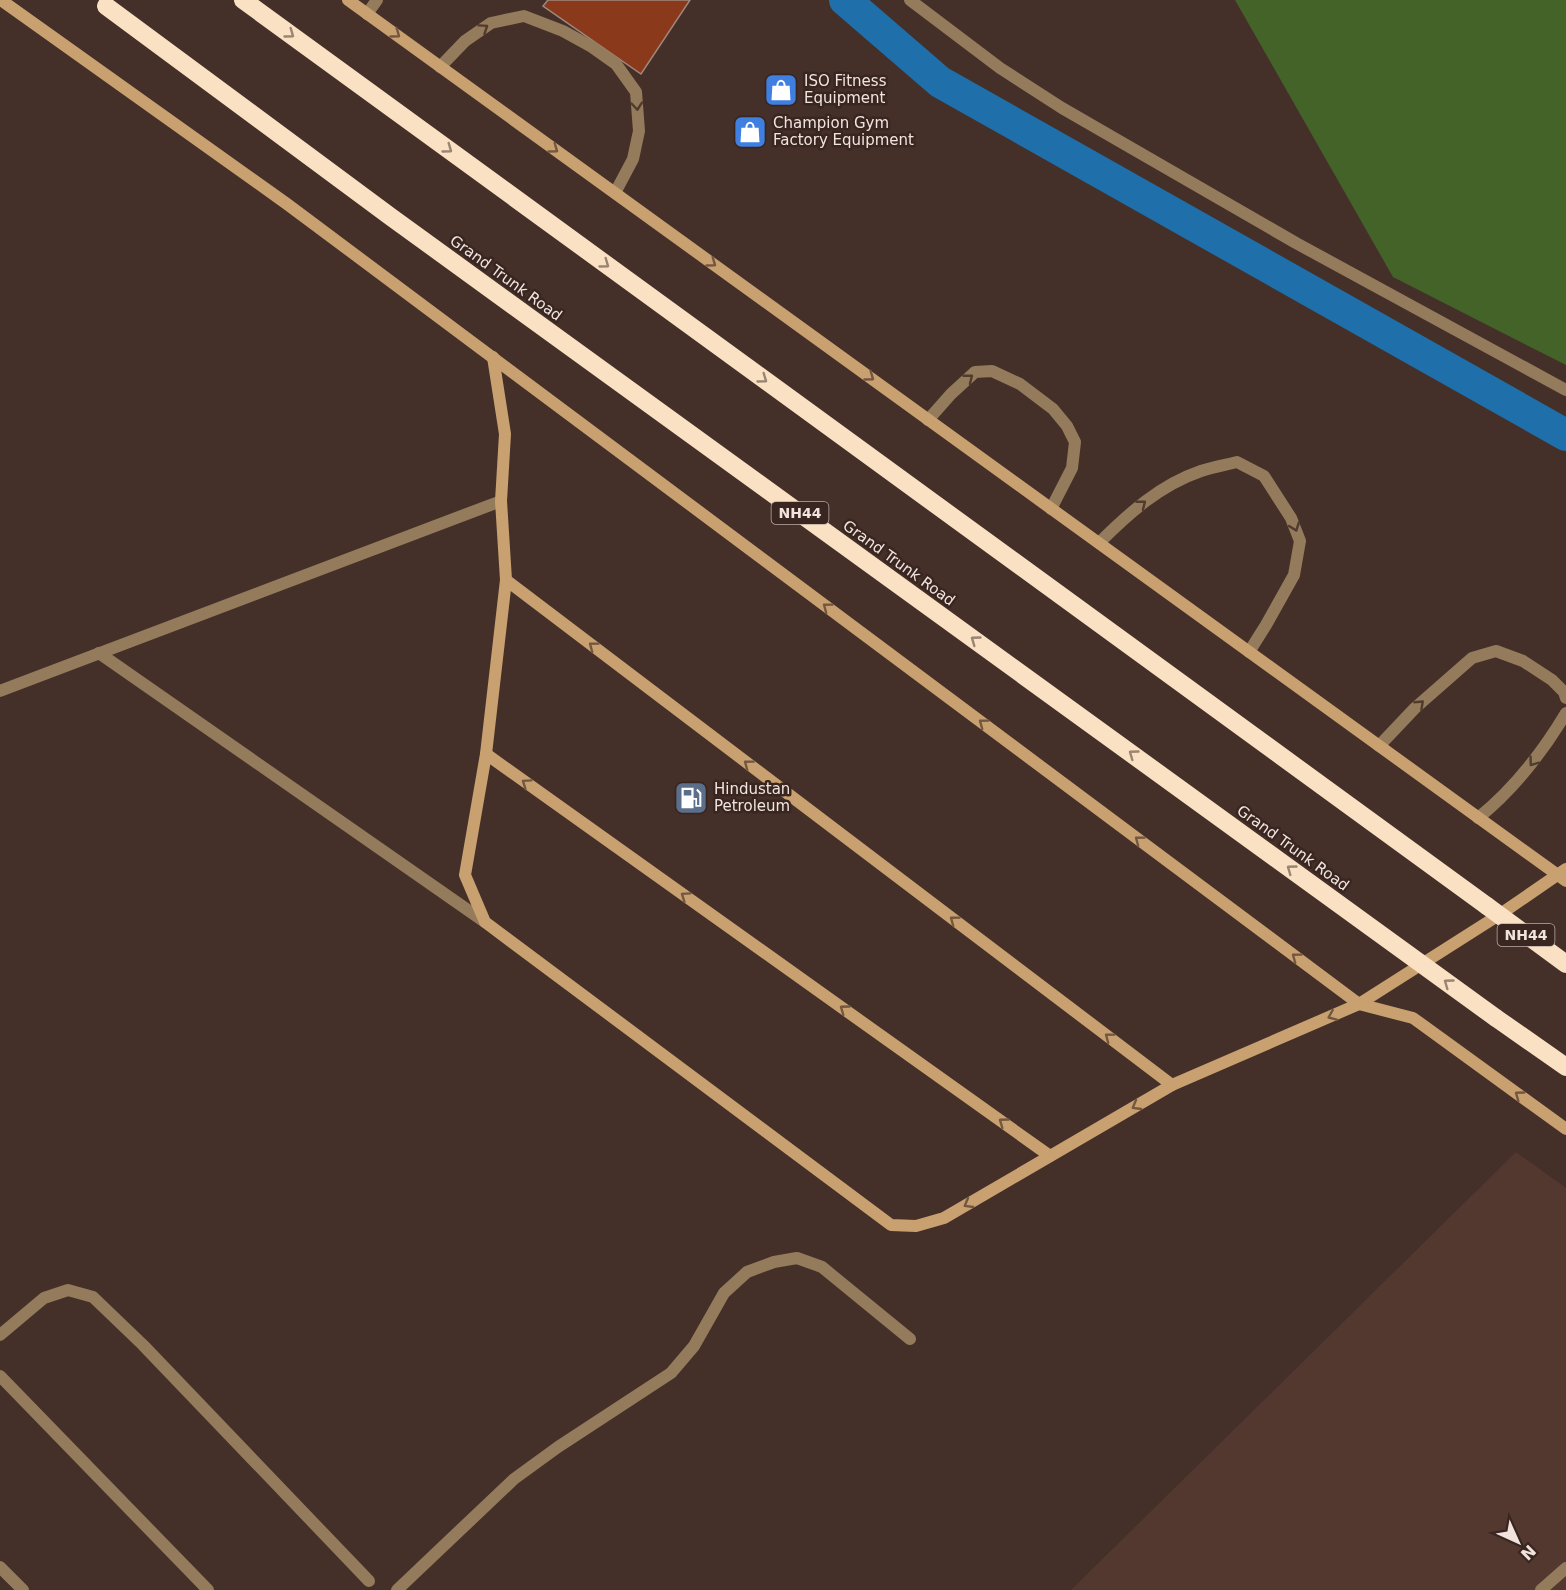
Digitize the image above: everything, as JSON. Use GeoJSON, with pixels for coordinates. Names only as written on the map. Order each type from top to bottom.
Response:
{"type":"FeatureCollection","features":[{"type":"Feature","properties":{"kind":"highway","name":"NH44"},"geometry":{"type":"LineString","coordinates":[[243,0],[1566,964]]}},
{"type":"Feature","properties":{"kind":"highway","name":"Grand Trunk Road"},"geometry":{"type":"LineString","coordinates":[[102,3],[391,217],[1566,1067]]}},
{"type":"Feature","properties":{"kind":"street"},"geometry":{"type":"LineString","coordinates":[[1,0],[287,204],[1359,1004],[1413,1018],[1566,1129]]}},
{"type":"Feature","properties":{"kind":"street"},"geometry":{"type":"LineString","coordinates":[[348,0],[1478,818],[1563,875],[1359,1004],[1172,1086],[944,1218],[916,1226],[891,1225],[485,922],[465,875],[486,754],[506,580],[501,501],[505,434],[493,357]]}},
{"type":"Feature","properties":{"kind":"street"},"geometry":{"type":"LineString","coordinates":[[506,580],[1172,1086]]}},
{"type":"Feature","properties":{"kind":"street"},"geometry":{"type":"LineString","coordinates":[[486,754],[1050,1156]]}},
{"type":"Feature","properties":{"kind":"lane"},"geometry":{"type":"LineString","coordinates":[[367,14],[377,0]]}},
{"type":"Feature","properties":{"kind":"lane"},"geometry":{"type":"LineString","coordinates":[[910,0],[1000,68],[1062,108],[1296,243],[1566,390]]}},
{"type":"Feature","properties":{"kind":"lane"},"geometry":{"type":"LineString","coordinates":[[440,67],[465,42],[491,23],[524,16],[563,31],[600,52],[616,64],[636,92],[639,131],[633,159],[615,193]]}},
{"type":"Feature","properties":{"kind":"lane"},"geometry":{"type":"LineString","coordinates":[[928,420],[975,372],[992,371],[1020,384],[1053,409],[1067,426],[1075,442],[1072,468],[1051,509]]}},
{"type":"Feature","properties":{"kind":"lane"},"geometry":{"type":"LineString","coordinates":[[1099,543],[1123,519],[1161,489],[1201,470],[1237,462],[1264,476],[1291,518],[1300,541],[1294,574],[1249,652]]}},
{"type":"Feature","properties":{"kind":"lane"},"geometry":{"type":"LineString","coordinates":[[0,691],[501,501]]}},
{"type":"Feature","properties":{"kind":"lane"},"geometry":{"type":"LineString","coordinates":[[1379,746],[1415,708],[1472,658],[1496,651],[1523,661],[1552,680],[1564,692],[1566,698]]}},
{"type":"Feature","properties":{"kind":"lane"},"geometry":{"type":"LineString","coordinates":[[99,653],[485,922]]}},
{"type":"Feature","properties":{"kind":"lane"},"geometry":{"type":"LineString","coordinates":[[1478,818],[1495,804],[1529,768],[1566,713]]}},
{"type":"Feature","properties":{"kind":"lane"},"geometry":{"type":"LineString","coordinates":[[397,1590],[514,1479],[558,1447],[671,1373],[694,1347],[724,1293],[747,1272],[774,1262],[797,1258],[822,1267],[910,1339]]}},
{"type":"Feature","properties":{"kind":"lane"},"geometry":{"type":"LineString","coordinates":[[0,1335],[44,1298],[68,1290],[93,1297],[143,1345],[369,1581]]}},
{"type":"Feature","properties":{"kind":"lane"},"geometry":{"type":"LineString","coordinates":[[0,1376],[208,1590]]}},
{"type":"Feature","properties":{"kind":"lane"},"geometry":{"type":"LineString","coordinates":[[0,1566],[23,1590]]}},
{"type":"Feature","properties":{"kind":"lane"},"geometry":{"type":"LineString","coordinates":[[1541,1590],[1566,1568]]}},
{"type":"Feature","properties":{"kind":"shaded area"},"geometry":{"type":"Polygon","coordinates":[[[1516,1152],[1566,1188],[1566,1590],[1071,1590],[1516,1152]]]}},
{"type":"Feature","properties":{"kind":"green space"},"geometry":{"type":"Polygon","coordinates":[[[1235,0],[1566,0],[1566,365],[1393,277],[1235,0]]]}},
{"type":"Feature","properties":{"kind":"building"},"geometry":{"type":"Polygon","coordinates":[[[548,0],[690,0],[641,74],[543,6],[548,0]]]}},
{"type":"Feature","properties":{"kind":"waterway"},"geometry":{"type":"LineString","coordinates":[[845,0],[940,82],[1566,435]]}},
{"type":"Feature","properties":{"kind":"place","name":"ISO Fitness Equipment"},"geometry":{"type":"Point","coordinates":[781,90]}},
{"type":"Feature","properties":{"kind":"place","name":"Champion Gym Factory Equipment"},"geometry":{"type":"Point","coordinates":[750,132]}},
{"type":"Feature","properties":{"kind":"place","name":"Hindustan Petroleum"},"geometry":{"type":"Point","coordinates":[691,798]}}]}
